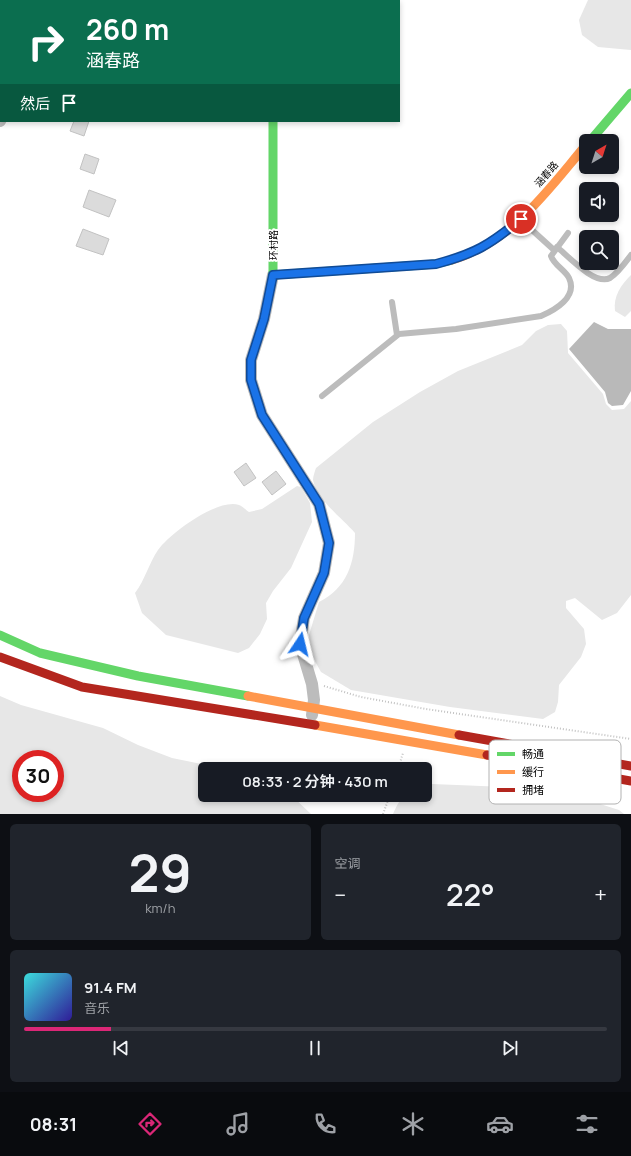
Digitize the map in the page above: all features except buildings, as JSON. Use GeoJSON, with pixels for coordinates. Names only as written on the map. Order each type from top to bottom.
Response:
{"type":"FeatureCollection","features":[{"type":"Feature","properties":{"kind":"main road"},"geometry":{"type":"LineString","coordinates":[[596,134],[631,93]]}},
{"type":"Feature","properties":{"kind":"main road","name":"环村路"},"geometry":{"type":"LineString","coordinates":[[273,122],[273,275]]}},
{"type":"Feature","properties":{"kind":"main road","name":"涵春路"},"geometry":{"type":"LineString","coordinates":[[273,275],[436,264],[458,258],[482,248],[501,236],[521,219],[579,153]]}},
{"type":"Feature","properties":{"kind":"main road"},"geometry":{"type":"LineString","coordinates":[[0,635],[40,653],[138,676],[489,740]]}},
{"type":"Feature","properties":{"kind":"main road"},"geometry":{"type":"LineString","coordinates":[[0,657],[82,687],[310,724],[489,755]]}},
{"type":"Feature","properties":{"kind":"main road"},"geometry":{"type":"LineString","coordinates":[[621,764],[631,766]]}},
{"type":"Feature","properties":{"kind":"main road"},"geometry":{"type":"LineString","coordinates":[[621,779],[631,781]]}},
{"type":"Feature","properties":{"kind":"street","name":"环村路"},"geometry":{"type":"LineString","coordinates":[[273,275],[264,319],[251,360],[251,380],[262,415],[319,504],[329,543],[324,573],[304,618],[300,644],[312,684],[313,708],[310,724]]}},
{"type":"Feature","properties":{"kind":"lane"},"geometry":{"type":"LineString","coordinates":[[521,219],[594,278],[603,280],[610,278],[619,270],[631,255]]}},
{"type":"Feature","properties":{"kind":"lane"},"geometry":{"type":"LineString","coordinates":[[322,396],[397,335],[404,332],[456,330],[541,316],[554,311],[565,301],[571,288],[569,277],[552,259],[555,248],[568,233]]}},
{"type":"Feature","properties":{"kind":"lane"},"geometry":{"type":"LineString","coordinates":[[392,302],[397,335]]}},
{"type":"Feature","properties":{"kind":"path"},"geometry":{"type":"LineString","coordinates":[[321,684],[326,688],[361,697],[426,709],[631,739]]}},
{"type":"Feature","properties":{"kind":"path"},"geometry":{"type":"LineString","coordinates":[[399,762],[404,740]]}},
{"type":"Feature","properties":{"kind":"path"},"geometry":{"type":"LineString","coordinates":[[383,814],[387,802]]}},
{"type":"Feature","properties":{"kind":"shaded area"},"geometry":{"type":"Polygon","coordinates":[[[588,0],[631,0],[631,50],[598,47],[582,35],[579,20],[588,0]]]}},
{"type":"Feature","properties":{"kind":"shaded area"},"geometry":{"type":"Polygon","coordinates":[[[631,275],[631,311],[625,317],[615,311],[615,300],[618,291],[631,275]]]}},
{"type":"Feature","properties":{"kind":"shaded area"},"geometry":{"type":"Polygon","coordinates":[[[594,322],[608,329],[631,329],[631,391],[623,405],[612,406],[608,403],[605,392],[569,349],[594,322]]]}},
{"type":"Feature","properties":{"kind":"shaded area"},"geometry":{"type":"Polygon","coordinates":[[[561,324],[567,331],[568,353],[603,394],[606,404],[612,410],[624,409],[631,401],[631,595],[617,613],[602,620],[575,598],[566,601],[566,608],[584,629],[586,644],[581,657],[559,685],[558,702],[555,712],[543,719],[450,707],[351,690],[321,672],[311,654],[309,635],[319,602],[336,590],[348,574],[355,544],[355,533],[319,495],[313,480],[316,468],[373,422],[420,392],[458,371],[522,345],[536,331],[548,325],[561,324]]]}},
{"type":"Feature","properties":{"kind":"shaded area"},"geometry":{"type":"Polygon","coordinates":[[[297,486],[301,487],[310,503],[312,522],[291,568],[273,591],[266,603],[267,619],[260,634],[249,648],[238,653],[166,635],[142,613],[135,593],[142,583],[158,550],[183,526],[207,512],[230,504],[239,505],[249,512],[262,509],[297,486]]]}},
{"type":"Feature","properties":{"kind":"shaded area"},"geometry":{"type":"Polygon","coordinates":[[[0,696],[21,705],[103,728],[138,745],[172,758],[198,763],[198,802],[298,802],[311,814],[0,814],[0,696]]]}},
{"type":"Feature","properties":{"kind":"shaded area"},"geometry":{"type":"Polygon","coordinates":[[[432,784],[489,786],[489,804],[600,804],[619,810],[624,814],[393,814],[399,803],[432,802],[432,784]]]}},
{"type":"Feature","properties":{"kind":"traffic: fast"},"geometry":{"type":"LineString","coordinates":[[596,134],[631,93]]}},
{"type":"Feature","properties":{"kind":"traffic: fast"},"geometry":{"type":"LineString","coordinates":[[273,122],[273,275],[436,264],[452,260]]}},
{"type":"Feature","properties":{"kind":"traffic: fast"},"geometry":{"type":"LineString","coordinates":[[0,635],[40,653],[138,676],[248,696]]}},
{"type":"Feature","properties":{"kind":"traffic: slow"},"geometry":{"type":"LineString","coordinates":[[452,260],[473,252],[493,241],[510,228],[542,197],[579,153]]}},
{"type":"Feature","properties":{"kind":"traffic: slow"},"geometry":{"type":"LineString","coordinates":[[248,696],[459,735]]}},
{"type":"Feature","properties":{"kind":"traffic: slow"},"geometry":{"type":"LineString","coordinates":[[315,725],[487,755]]}},
{"type":"Feature","properties":{"kind":"traffic: jam"},"geometry":{"type":"LineString","coordinates":[[0,657],[82,687],[315,725]]}},
{"type":"Feature","properties":{"kind":"traffic: jam"},"geometry":{"type":"LineString","coordinates":[[459,735],[489,740]]}},
{"type":"Feature","properties":{"kind":"traffic: jam"},"geometry":{"type":"LineString","coordinates":[[621,764],[631,766]]}},
{"type":"Feature","properties":{"kind":"traffic: jam"},"geometry":{"type":"LineString","coordinates":[[621,779],[631,781]]}},
{"type":"Feature","properties":{"kind":"route"},"geometry":{"type":"LineString","coordinates":[[300,644],[304,618],[324,573],[329,543],[319,504],[262,415],[251,380],[251,360],[264,319],[273,275],[436,264],[458,258],[482,248],[501,236],[521,219]]}}]}
